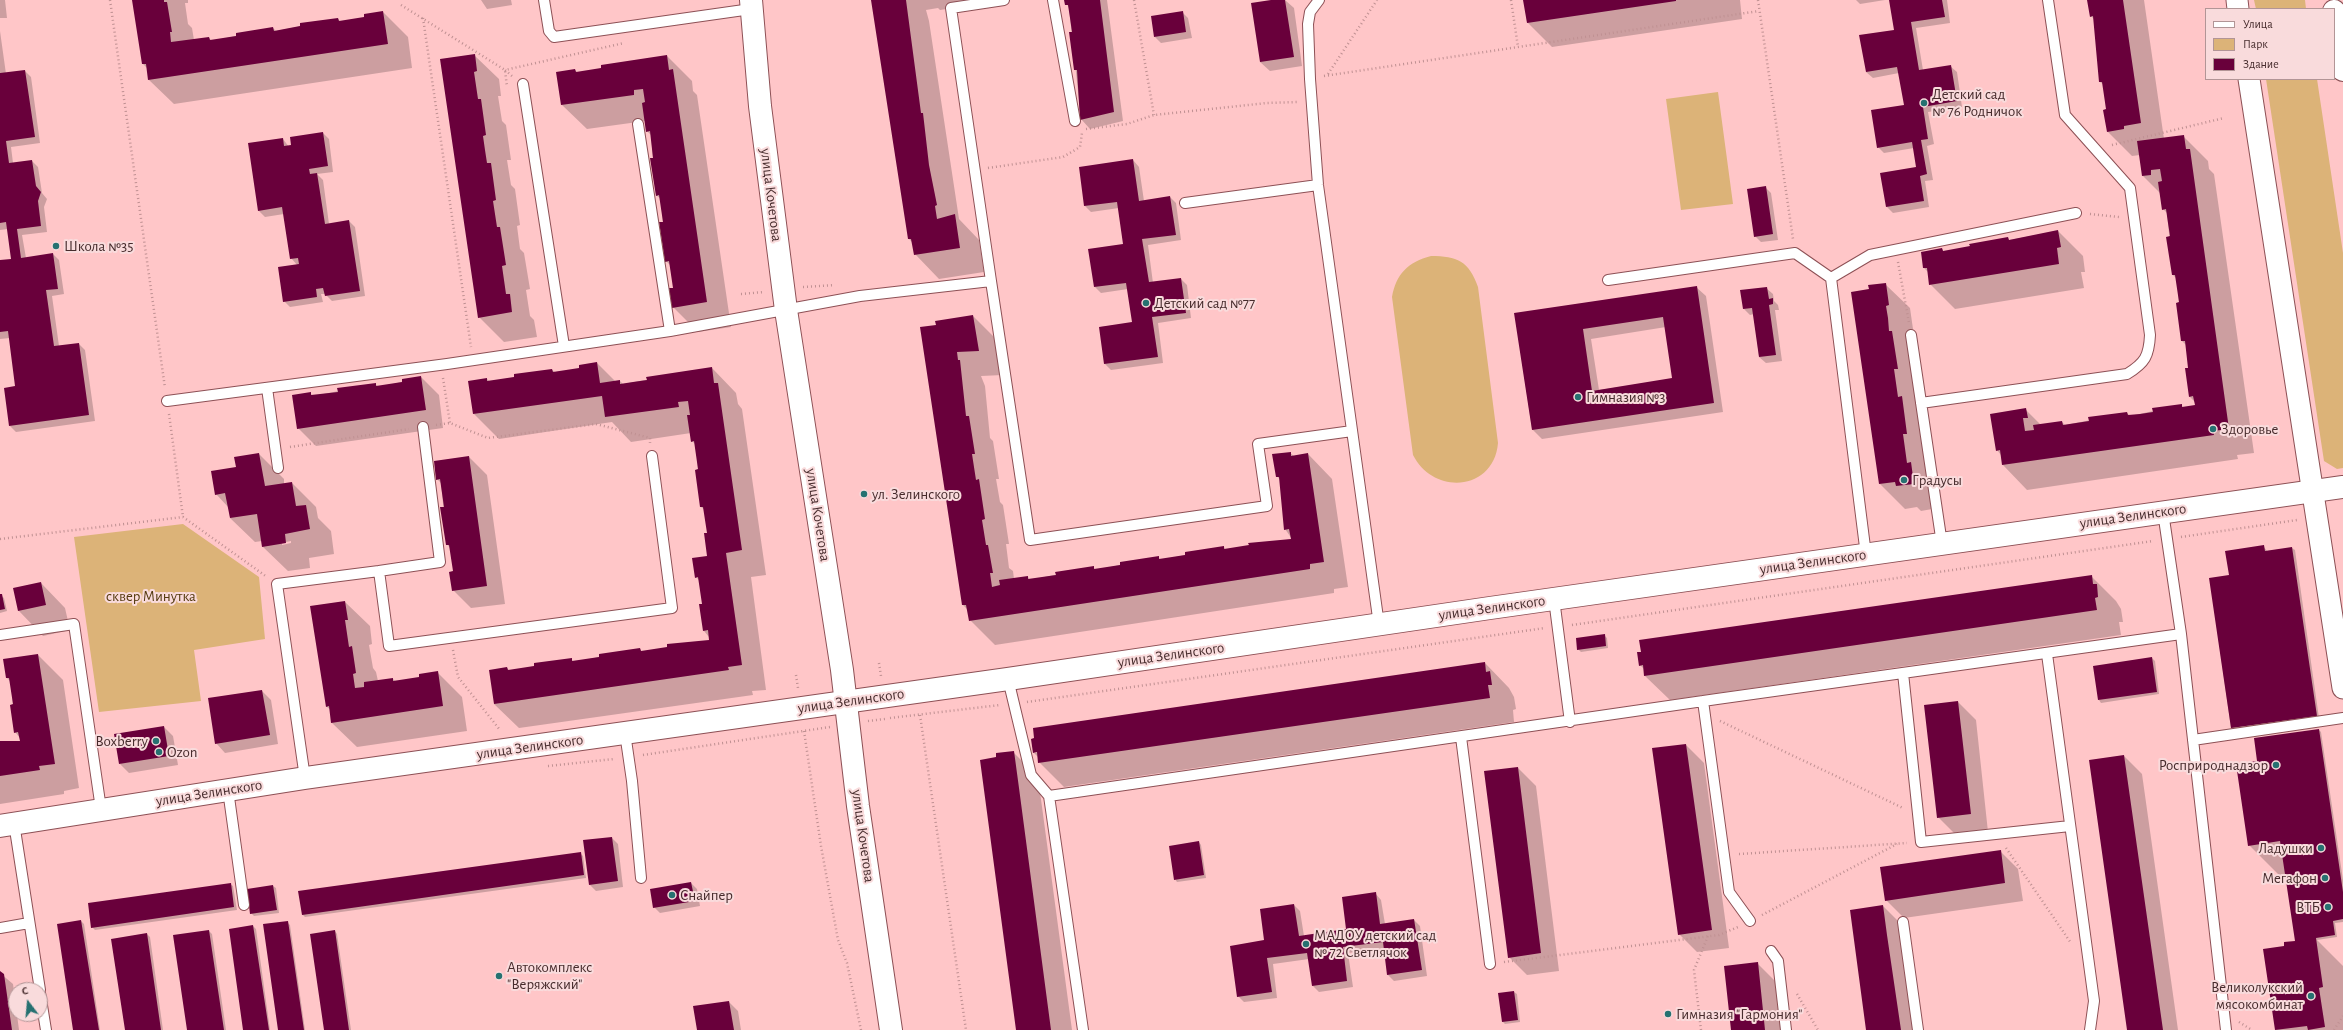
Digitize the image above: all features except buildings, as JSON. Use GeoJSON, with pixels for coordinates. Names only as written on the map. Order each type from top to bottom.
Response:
{"type":"FeatureCollection","features":[{"type":"Feature","properties":{"kind":"street","name":"улица Кочетова"},"geometry":{"type":"LineString","coordinates":[[751,4],[760,106],[786,310],[846,702],[858,806],[891,1030]]}},
{"type":"Feature","properties":{"kind":"street"},"geometry":{"type":"LineString","coordinates":[[2335,17],[2343,70]]}},
{"type":"Feature","properties":{"kind":"street"},"geometry":{"type":"LineString","coordinates":[[2249,80],[2314,491],[2343,688]]}},
{"type":"Feature","properties":{"kind":"street","name":"улица Зелинского"},"geometry":{"type":"LineString","coordinates":[[7,825],[304,778],[1008,679],[1554,599],[2343,487]]}},
{"type":"Feature","properties":{"kind":"lane"},"geometry":{"type":"LineString","coordinates":[[544,0],[549,30],[554,37],[751,4]]}},
{"type":"Feature","properties":{"kind":"lane"},"geometry":{"type":"LineString","coordinates":[[1004,0],[952,8],[1030,540],[1267,506],[1258,444],[1352,431]]}},
{"type":"Feature","properties":{"kind":"lane"},"geometry":{"type":"LineString","coordinates":[[1053,0],[1075,121]]}},
{"type":"Feature","properties":{"kind":"lane"},"geometry":{"type":"LineString","coordinates":[[1320,0],[1310,12],[1308,24],[1311,102],[1318,185],[1379,625]]}},
{"type":"Feature","properties":{"kind":"lane"},"geometry":{"type":"LineString","coordinates":[[1921,403],[2127,374],[2141,366],[2149,351],[2150,336],[2130,188],[2065,115],[2048,0]]}},
{"type":"Feature","properties":{"kind":"lane"},"geometry":{"type":"LineString","coordinates":[[523,84],[564,346]]}},
{"type":"Feature","properties":{"kind":"lane"},"geometry":{"type":"LineString","coordinates":[[638,124],[670,331]]}},
{"type":"Feature","properties":{"kind":"lane"},"geometry":{"type":"LineString","coordinates":[[1186,203],[1318,185]]}},
{"type":"Feature","properties":{"kind":"lane"},"geometry":{"type":"LineString","coordinates":[[1831,278],[1870,255],[1896,248],[2076,213]]}},
{"type":"Feature","properties":{"kind":"lane"},"geometry":{"type":"LineString","coordinates":[[1608,280],[1795,253],[1831,278],[1866,555]]}},
{"type":"Feature","properties":{"kind":"lane"},"geometry":{"type":"LineString","coordinates":[[167,401],[441,365],[670,331],[860,296],[991,281]]}},
{"type":"Feature","properties":{"kind":"lane"},"geometry":{"type":"LineString","coordinates":[[1911,335],[1942,544]]}},
{"type":"Feature","properties":{"kind":"lane"},"geometry":{"type":"LineString","coordinates":[[267,388],[278,468]]}},
{"type":"Feature","properties":{"kind":"lane"},"geometry":{"type":"LineString","coordinates":[[304,778],[277,584],[440,562],[422,427]]}},
{"type":"Feature","properties":{"kind":"lane"},"geometry":{"type":"LineString","coordinates":[[379,571],[389,646],[672,608],[652,456]]}},
{"type":"Feature","properties":{"kind":"lane"},"geometry":{"type":"LineString","coordinates":[[2163,512],[2181,634],[2226,1030]]}},
{"type":"Feature","properties":{"kind":"lane"},"geometry":{"type":"LineString","coordinates":[[1554,599],[1570,722]]}},
{"type":"Feature","properties":{"kind":"lane"},"geometry":{"type":"LineString","coordinates":[[0,635],[74,624],[101,809]]}},
{"type":"Feature","properties":{"kind":"lane"},"geometry":{"type":"LineString","coordinates":[[1049,796],[1570,722],[1703,701],[2047,654],[2181,634]]}},
{"type":"Feature","properties":{"kind":"lane"},"geometry":{"type":"LineString","coordinates":[[2047,654],[2094,1001],[2090,1030]]}},
{"type":"Feature","properties":{"kind":"lane"},"geometry":{"type":"LineString","coordinates":[[1903,673],[1921,842],[2070,826]]}},
{"type":"Feature","properties":{"kind":"lane"},"geometry":{"type":"LineString","coordinates":[[1008,679],[1031,775],[1049,796],[1083,1030]]}},
{"type":"Feature","properties":{"kind":"lane"},"geometry":{"type":"LineString","coordinates":[[1703,701],[1729,892],[1750,921]]}},
{"type":"Feature","properties":{"kind":"lane"},"geometry":{"type":"LineString","coordinates":[[2193,740],[2343,718]]}},
{"type":"Feature","properties":{"kind":"lane"},"geometry":{"type":"LineString","coordinates":[[625,733],[632,781],[641,878]]}},
{"type":"Feature","properties":{"kind":"lane"},"geometry":{"type":"LineString","coordinates":[[1461,737],[1490,964]]}},
{"type":"Feature","properties":{"kind":"lane"},"geometry":{"type":"LineString","coordinates":[[228,790],[244,905]]}},
{"type":"Feature","properties":{"kind":"lane"},"geometry":{"type":"LineString","coordinates":[[7,825],[29,923],[39,982]]}},
{"type":"Feature","properties":{"kind":"lane"},"geometry":{"type":"LineString","coordinates":[[1903,922],[1918,1030]]}},
{"type":"Feature","properties":{"kind":"lane"},"geometry":{"type":"LineString","coordinates":[[0,928],[29,923]]}},
{"type":"Feature","properties":{"kind":"lane"},"geometry":{"type":"LineString","coordinates":[[1771,951],[1778,961],[1786,1030]]}},
{"type":"Feature","properties":{"kind":"path"},"geometry":{"type":"LineString","coordinates":[[110,0],[183,517]]}},
{"type":"Feature","properties":{"kind":"path"},"geometry":{"type":"LineString","coordinates":[[1134,0],[1154,115]]}},
{"type":"Feature","properties":{"kind":"path"},"geometry":{"type":"LineString","coordinates":[[1328,75],[1377,0]]}},
{"type":"Feature","properties":{"kind":"path"},"geometry":{"type":"LineString","coordinates":[[1511,0],[1518,47]]}},
{"type":"Feature","properties":{"kind":"path"},"geometry":{"type":"LineString","coordinates":[[1758,0],[1795,253]]}},
{"type":"Feature","properties":{"kind":"path"},"geometry":{"type":"LineString","coordinates":[[401,5],[505,70],[523,84]]}},
{"type":"Feature","properties":{"kind":"path"},"geometry":{"type":"LineString","coordinates":[[1310,79],[1328,75],[1759,11]]}},
{"type":"Feature","properties":{"kind":"path"},"geometry":{"type":"LineString","coordinates":[[423,18],[472,354]]}},
{"type":"Feature","properties":{"kind":"path"},"geometry":{"type":"LineString","coordinates":[[505,70],[626,43]]}},
{"type":"Feature","properties":{"kind":"path"},"geometry":{"type":"LineString","coordinates":[[505,70],[508,94]]}},
{"type":"Feature","properties":{"kind":"path"},"geometry":{"type":"LineString","coordinates":[[975,170],[1063,157],[1080,147],[1083,130],[1126,124],[1154,115],[1268,103],[1311,102]]}},
{"type":"Feature","properties":{"kind":"path"},"geometry":{"type":"LineString","coordinates":[[2095,149],[2224,118]]}},
{"type":"Feature","properties":{"kind":"path"},"geometry":{"type":"LineString","coordinates":[[2076,213],[2134,219]]}},
{"type":"Feature","properties":{"kind":"path"},"geometry":{"type":"LineString","coordinates":[[1896,248],[1911,335]]}},
{"type":"Feature","properties":{"kind":"path"},"geometry":{"type":"LineString","coordinates":[[441,365],[450,423]]}},
{"type":"Feature","properties":{"kind":"path"},"geometry":{"type":"LineString","coordinates":[[275,449],[450,423],[488,438],[596,424],[650,438],[652,456]]}},
{"type":"Feature","properties":{"kind":"path"},"geometry":{"type":"LineString","coordinates":[[0,540],[183,517],[277,584]]}},
{"type":"Feature","properties":{"kind":"path"},"geometry":{"type":"LineString","coordinates":[[452,638],[458,677],[500,730]]}},
{"type":"Feature","properties":{"kind":"path"},"geometry":{"type":"LineString","coordinates":[[796,675],[821,846],[838,940],[847,963],[861,1030]]}},
{"type":"Feature","properties":{"kind":"path"},"geometry":{"type":"LineString","coordinates":[[1705,714],[1918,815]]}},
{"type":"Feature","properties":{"kind":"path"},"geometry":{"type":"LineString","coordinates":[[920,715],[966,1030]]}},
{"type":"Feature","properties":{"kind":"path"},"geometry":{"type":"LineString","coordinates":[[1997,834],[2072,945]]}},
{"type":"Feature","properties":{"kind":"path"},"geometry":{"type":"LineString","coordinates":[[1724,855],[1921,842]]}},
{"type":"Feature","properties":{"kind":"path"},"geometry":{"type":"LineString","coordinates":[[1490,964],[1719,935],[1750,921],[1897,844]]}},
{"type":"Feature","properties":{"kind":"path"},"geometry":{"type":"LineString","coordinates":[[1701,1030],[1694,970],[1708,936]]}},
{"type":"Feature","properties":{"kind":"path"},"geometry":{"type":"LineString","coordinates":[[2334,1030],[2343,1016]]}},
{"type":"Feature","properties":{"kind":"green space"},"geometry":{"type":"Polygon","coordinates":[[[2254,0],[2305,0],[2306,8],[2256,8],[2254,0]]]}},
{"type":"Feature","properties":{"kind":"green space"},"geometry":{"type":"Polygon","coordinates":[[[2266,80],[2317,80],[2343,253],[2343,468],[2337,469],[2324,461],[2266,80]]]}},
{"type":"Feature","properties":{"kind":"green space"},"geometry":{"type":"Polygon","coordinates":[[[1718,92],[1733,204],[1681,210],[1666,99],[1718,92]]]}},
{"type":"Feature","properties":{"kind":"green space"},"geometry":{"type":"Polygon","coordinates":[[[1431,256],[1448,257],[1461,262],[1471,271],[1478,287],[1498,443],[1494,459],[1486,471],[1475,479],[1462,482],[1448,482],[1435,477],[1423,468],[1413,455],[1392,297],[1397,282],[1404,270],[1416,262],[1431,256]]]}},
{"type":"Feature","properties":{"kind":"green space","name":"сквер Минутка"},"geometry":{"type":"Polygon","coordinates":[[[183,524],[259,577],[265,639],[194,650],[201,701],[99,712],[74,537],[183,524]]]}},
{"type":"Feature","properties":{"kind":"place","name":"Детский сад № 76 Родничок"},"geometry":{"type":"Point","coordinates":[1924,103]}},
{"type":"Feature","properties":{"kind":"place","name":"Школа №35"},"geometry":{"type":"Point","coordinates":[56,246]}},
{"type":"Feature","properties":{"kind":"place","name":"Детский сад №77"},"geometry":{"type":"Point","coordinates":[1146,303]}},
{"type":"Feature","properties":{"kind":"place","name":"Гимназия №3"},"geometry":{"type":"Point","coordinates":[1578,397]}},
{"type":"Feature","properties":{"kind":"place","name":"Здоровье"},"geometry":{"type":"Point","coordinates":[2213,429]}},
{"type":"Feature","properties":{"kind":"place","name":"Градусы"},"geometry":{"type":"Point","coordinates":[1904,480]}},
{"type":"Feature","properties":{"kind":"place","name":"ул. Зелинского"},"geometry":{"type":"Point","coordinates":[864,494]}},
{"type":"Feature","properties":{"kind":"place","name":"Boxberry"},"geometry":{"type":"Point","coordinates":[156,741]}},
{"type":"Feature","properties":{"kind":"place","name":"Ozon"},"geometry":{"type":"Point","coordinates":[159,752]}},
{"type":"Feature","properties":{"kind":"place","name":"Росприроднадзор"},"geometry":{"type":"Point","coordinates":[2276,765]}},
{"type":"Feature","properties":{"kind":"place","name":"Ладушки"},"geometry":{"type":"Point","coordinates":[2321,848]}},
{"type":"Feature","properties":{"kind":"place","name":"Мегафон"},"geometry":{"type":"Point","coordinates":[2325,878]}},
{"type":"Feature","properties":{"kind":"place","name":"Снайпер"},"geometry":{"type":"Point","coordinates":[672,895]}},
{"type":"Feature","properties":{"kind":"place","name":"ВТБ"},"geometry":{"type":"Point","coordinates":[2328,907]}},
{"type":"Feature","properties":{"kind":"place","name":"МАДОУ детский сад № 72 Светлячок"},"geometry":{"type":"Point","coordinates":[1306,944]}},
{"type":"Feature","properties":{"kind":"place","name":"Автокомплекс \"Веряжский\""},"geometry":{"type":"Point","coordinates":[499,976]}},
{"type":"Feature","properties":{"kind":"place","name":"Великолукский мясокомбинат"},"geometry":{"type":"Point","coordinates":[2311,996]}},
{"type":"Feature","properties":{"kind":"place","name":"Гимназия \"Гармония\""},"geometry":{"type":"Point","coordinates":[1668,1014]}}]}
